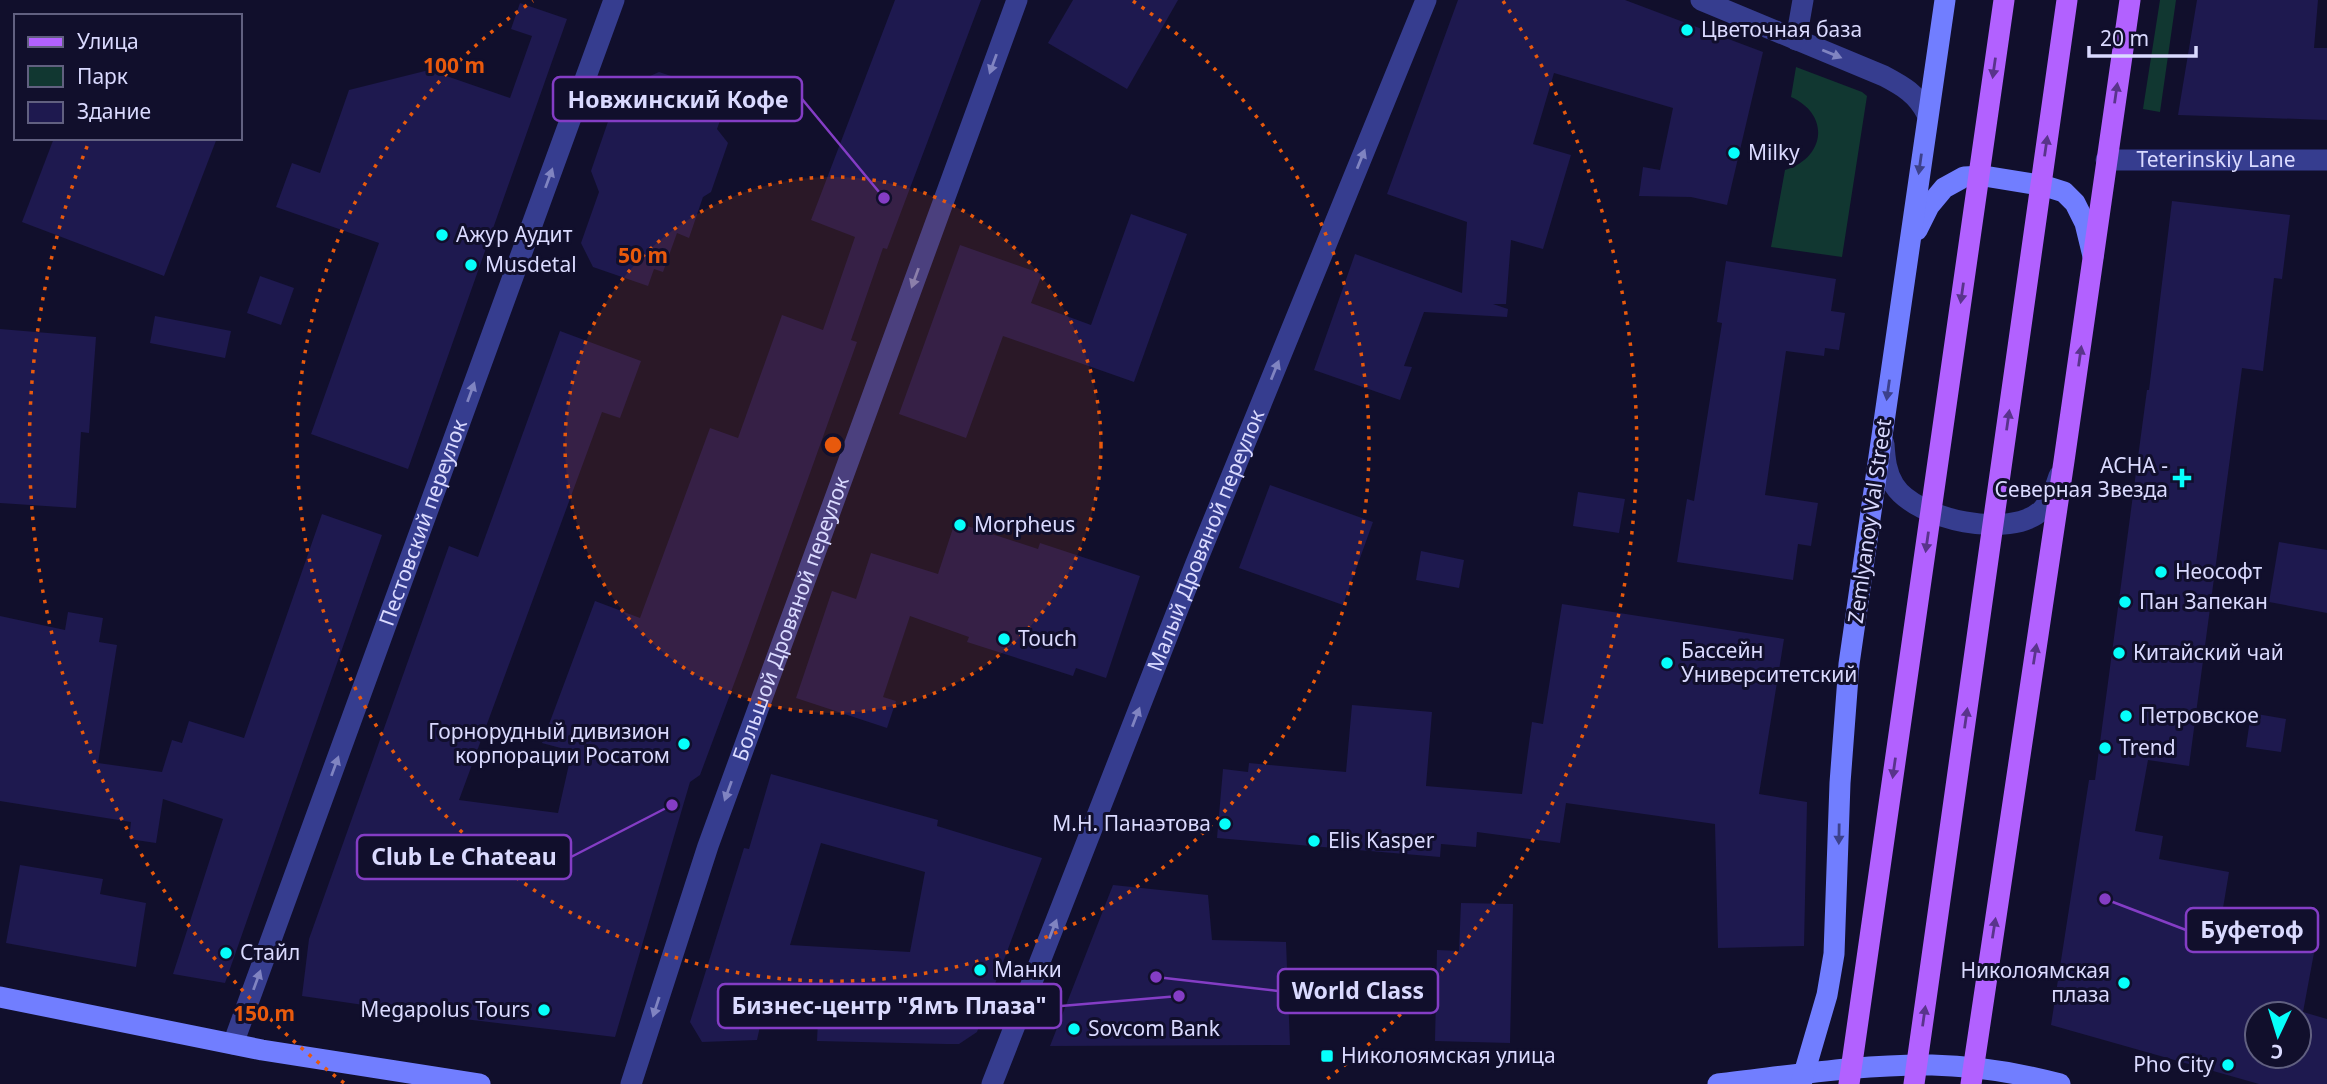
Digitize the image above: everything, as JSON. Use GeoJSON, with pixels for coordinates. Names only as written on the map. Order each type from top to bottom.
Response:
{"type":"FeatureCollection","features":[{"type":"Feature","properties":{"kind":"main road","name":"Zemlyanoy Val Street"},"geometry":{"type":"LineString","coordinates":[[1802,1079],[1827,995],[1834,954],[1840,782],[1849,664],[1945,0]]}},
{"type":"Feature","properties":{"kind":"main road"},"geometry":{"type":"LineString","coordinates":[[1849,1084],[2004,0]]}},
{"type":"Feature","properties":{"kind":"main road"},"geometry":{"type":"LineString","coordinates":[[1914,1084],[2067,0]]}},
{"type":"Feature","properties":{"kind":"main road"},"geometry":{"type":"LineString","coordinates":[[1972,1076],[2130,0]]}},
{"type":"Feature","properties":{"kind":"main road"},"geometry":{"type":"LineString","coordinates":[[1909,244],[1929,206],[1944,188],[1964,177],[1984,176],[2046,186],[2064,192],[2075,203],[2085,223],[2093,258]]}},
{"type":"Feature","properties":{"kind":"main road"},"geometry":{"type":"LineString","coordinates":[[0,997],[328,1062],[480,1084]]}},
{"type":"Feature","properties":{"kind":"main road"},"geometry":{"type":"LineString","coordinates":[[1718,1084],[1802,1079],[1932,1065],[1972,1076],[2025,1076],[2060,1084]]}},
{"type":"Feature","properties":{"kind":"street","name":"Пестовский переулок"},"geometry":{"type":"LineString","coordinates":[[233,1044],[614,0]]}},
{"type":"Feature","properties":{"kind":"street","name":"Большой Дровяной переулок"},"geometry":{"type":"LineString","coordinates":[[631,1084],[708,846],[1017,0]]}},
{"type":"Feature","properties":{"kind":"street","name":"Малый Дровяной переулок"},"geometry":{"type":"LineString","coordinates":[[992,1084],[1196,563],[1426,0]]}},
{"type":"Feature","properties":{"kind":"street"},"geometry":{"type":"LineString","coordinates":[[1701,0],[1884,76],[1920,100],[1927,114]]}},
{"type":"Feature","properties":{"kind":"street"},"geometry":{"type":"LineString","coordinates":[[1796,40],[1803,0]]}},
{"type":"Feature","properties":{"kind":"street","name":"Teterinskiy Lane"},"geometry":{"type":"LineString","coordinates":[[2106,160],[2327,160]]}},
{"type":"Feature","properties":{"kind":"street"},"geometry":{"type":"LineString","coordinates":[[1882,431],[1886,468],[1895,486],[1912,504],[1941,518],[1990,524],[2020,522],[2041,511],[2053,495],[2064,461]]}},
{"type":"Feature","properties":{"kind":"green space"},"geometry":{"type":"Polygon","coordinates":[[[2160,0],[2176,0],[2160,112],[2143,109],[2160,0]]]}},
{"type":"Feature","properties":{"kind":"green space"},"geometry":{"type":"Polygon","coordinates":[[[1796,67],[1867,96],[1842,257],[1771,247],[1785,170],[1808,156],[1818,136],[1813,114],[1791,97],[1796,67]]]}},
{"type":"Feature","properties":{"kind":"building"},"geometry":{"type":"Polygon","coordinates":[[[895,0],[981,0],[887,249],[883,248],[851,340],[857,342],[744,657],[700,775],[690,782],[615,1037],[302,996],[309,939],[449,546],[478,557],[560,331],[641,361],[620,418],[602,412],[459,800],[558,813],[572,751],[542,743],[595,601],[640,618],[710,428],[738,438],[782,315],[823,330],[855,237],[811,220],[895,0]]]}},
{"type":"Feature","properties":{"kind":"building"},"geometry":{"type":"Polygon","coordinates":[[[1073,0],[1178,0],[1127,89],[1048,43],[1073,0]]]}},
{"type":"Feature","properties":{"kind":"building"},"geometry":{"type":"Polygon","coordinates":[[[1458,0],[1625,0],[1763,52],[1727,205],[1691,197],[1639,196],[1643,167],[1660,170],[1673,108],[1554,73],[1533,144],[1571,155],[1543,249],[1511,240],[1506,304],[1493,304],[1508,309],[1507,317],[1424,312],[1404,366],[1412,367],[1400,400],[1314,370],[1355,254],[1462,293],[1467,222],[1387,194],[1458,0]]]}},
{"type":"Feature","properties":{"kind":"building"},"geometry":{"type":"Polygon","coordinates":[[[2197,0],[2318,0],[2314,48],[2327,48],[2327,120],[2178,115],[2197,0]]]}},
{"type":"Feature","properties":{"kind":"building"},"geometry":{"type":"Polygon","coordinates":[[[520,3],[567,19],[408,469],[311,434],[379,243],[276,207],[292,163],[320,173],[349,90],[429,70],[510,98],[532,36],[511,29],[520,3]]]}},
{"type":"Feature","properties":{"kind":"building"},"geometry":{"type":"Polygon","coordinates":[[[659,72],[710,89],[723,112],[717,129],[728,143],[711,192],[703,197],[689,238],[677,233],[663,272],[654,269],[648,286],[593,267],[581,243],[599,192],[591,171],[611,113],[630,102],[637,82],[659,72]]]}},
{"type":"Feature","properties":{"kind":"building"},"geometry":{"type":"Polygon","coordinates":[[[53,140],[216,140],[164,276],[22,222],[53,140]]]}},
{"type":"Feature","properties":{"kind":"building"},"geometry":{"type":"Polygon","coordinates":[[[2172,201],[2290,215],[2282,279],[2274,278],[2263,371],[2242,368],[2189,766],[2148,760],[2135,831],[2163,836],[2159,859],[2229,872],[2223,908],[2319,926],[2305,1000],[2243,1000],[2243,1070],[2313,1070],[2313,1015],[2327,1019],[2327,1084],[2259,1084],[2051,1025],[2089,780],[2095,780],[2172,201]]]}},
{"type":"Feature","properties":{"kind":"building"},"geometry":{"type":"Polygon","coordinates":[[[1131,214],[1187,234],[1134,382],[1003,336],[966,438],[899,414],[960,245],[1042,274],[1031,303],[1091,325],[1131,214]]]}},
{"type":"Feature","properties":{"kind":"building"},"geometry":{"type":"Polygon","coordinates":[[[1726,261],[1836,279],[1831,311],[1845,313],[1839,350],[1825,348],[1824,356],[1786,351],[1765,495],[1818,503],[1811,546],[1798,544],[1793,580],[1677,562],[1687,499],[1694,501],[1722,323],[1717,322],[1726,261]]]}},
{"type":"Feature","properties":{"kind":"building"},"geometry":{"type":"Polygon","coordinates":[[[260,276],[294,288],[281,325],[247,313],[260,276]]]}},
{"type":"Feature","properties":{"kind":"building"},"geometry":{"type":"Polygon","coordinates":[[[155,316],[231,331],[225,358],[150,343],[155,316]]]}},
{"type":"Feature","properties":{"kind":"building"},"geometry":{"type":"Polygon","coordinates":[[[0,329],[96,337],[89,433],[81,432],[76,508],[0,503],[0,329]]]}},
{"type":"Feature","properties":{"kind":"building"},"geometry":{"type":"Polygon","coordinates":[[[1270,485],[1373,522],[1343,605],[1239,568],[1270,485]]]}},
{"type":"Feature","properties":{"kind":"building"},"geometry":{"type":"Polygon","coordinates":[[[1578,492],[1625,499],[1619,533],[1573,526],[1578,492]]]}},
{"type":"Feature","properties":{"kind":"building"},"geometry":{"type":"Polygon","coordinates":[[[322,514],[382,535],[225,983],[173,974],[223,819],[163,799],[156,843],[129,839],[131,822],[0,801],[0,616],[65,630],[68,612],[103,618],[99,642],[117,645],[98,763],[162,772],[172,740],[182,743],[189,721],[244,738],[322,514]]]}},
{"type":"Feature","properties":{"kind":"building"},"geometry":{"type":"Polygon","coordinates":[[[955,522],[1038,549],[1040,543],[1140,576],[1106,678],[1076,668],[1073,676],[967,642],[969,637],[910,616],[883,697],[896,701],[887,728],[796,698],[832,591],[856,599],[871,553],[938,574],[955,522]]]}},
{"type":"Feature","properties":{"kind":"building"},"geometry":{"type":"Polygon","coordinates":[[[2279,542],[2327,550],[2327,613],[2269,602],[2279,542]]]}},
{"type":"Feature","properties":{"kind":"building"},"geometry":{"type":"Polygon","coordinates":[[[1421,551],[1464,560],[1459,588],[1416,580],[1421,551]]]}},
{"type":"Feature","properties":{"kind":"building"},"geometry":{"type":"Polygon","coordinates":[[[1562,604],[1784,639],[1759,794],[1807,802],[1804,946],[1718,948],[1715,824],[1566,803],[1560,843],[1477,832],[1476,847],[1441,844],[1440,857],[1217,838],[1223,769],[1248,772],[1249,763],[1346,772],[1352,705],[1432,712],[1426,786],[1522,794],[1532,722],[1543,724],[1562,604]]]}},
{"type":"Feature","properties":{"kind":"building"},"geometry":{"type":"Polygon","coordinates":[[[2251,713],[2286,719],[2281,752],[2246,747],[2251,713]]]}},
{"type":"Feature","properties":{"kind":"building"},"geometry":{"type":"Polygon","coordinates":[[[771,774],[938,820],[937,826],[1042,858],[977,1032],[959,1044],[817,1041],[819,1000],[763,1013],[757,1040],[702,1042],[690,1022],[744,848],[749,849],[771,774]],[[821,843],[790,945],[910,952],[925,872],[821,843]]]}},
{"type":"Feature","properties":{"kind":"building"},"geometry":{"type":"Polygon","coordinates":[[[20,865],[103,879],[100,894],[146,903],[136,967],[6,943],[20,865]]]}},
{"type":"Feature","properties":{"kind":"building"},"geometry":{"type":"Polygon","coordinates":[[[1113,885],[1208,895],[1212,940],[1286,942],[1290,1045],[1050,1046],[1113,885]]]}},
{"type":"Feature","properties":{"kind":"building"},"geometry":{"type":"Polygon","coordinates":[[[1461,903],[1513,904],[1510,1043],[1435,1041],[1437,950],[1459,951],[1461,903]]]}},
{"type":"Feature","properties":{"kind":"place","name":"Цветочная база"},"geometry":{"type":"Point","coordinates":[1687,30]}},
{"type":"Feature","properties":{"kind":"place","name":"Milky"},"geometry":{"type":"Point","coordinates":[1734,153]}},
{"type":"Feature","properties":{"kind":"place","name":"Новжинский Кофе"},"geometry":{"type":"Point","coordinates":[884,198]}},
{"type":"Feature","properties":{"kind":"place","name":"Ажур Аудит"},"geometry":{"type":"Point","coordinates":[442,235]}},
{"type":"Feature","properties":{"kind":"place","name":"Musdetal"},"geometry":{"type":"Point","coordinates":[471,265]}},
{"type":"Feature","properties":{"kind":"place","name":"АСНА - Северная Звезда"},"geometry":{"type":"Point","coordinates":[2182,478]}},
{"type":"Feature","properties":{"kind":"place","name":"Morpheus"},"geometry":{"type":"Point","coordinates":[960,525]}},
{"type":"Feature","properties":{"kind":"place","name":"Неософт"},"geometry":{"type":"Point","coordinates":[2161,572]}},
{"type":"Feature","properties":{"kind":"place","name":"Пан Запекан"},"geometry":{"type":"Point","coordinates":[2125,602]}},
{"type":"Feature","properties":{"kind":"place","name":"Touch"},"geometry":{"type":"Point","coordinates":[1004,639]}},
{"type":"Feature","properties":{"kind":"place","name":"Китайский чай"},"geometry":{"type":"Point","coordinates":[2119,653]}},
{"type":"Feature","properties":{"kind":"place","name":"Бассейн Университетский"},"geometry":{"type":"Point","coordinates":[1667,663]}},
{"type":"Feature","properties":{"kind":"place","name":"Петровское"},"geometry":{"type":"Point","coordinates":[2126,716]}},
{"type":"Feature","properties":{"kind":"place","name":"Горнорудный дивизион корпорации Росатом"},"geometry":{"type":"Point","coordinates":[684,744]}},
{"type":"Feature","properties":{"kind":"place","name":"Trend"},"geometry":{"type":"Point","coordinates":[2105,748]}},
{"type":"Feature","properties":{"kind":"place","name":"Club Le Chateau"},"geometry":{"type":"Point","coordinates":[672,805]}},
{"type":"Feature","properties":{"kind":"place","name":"М.Н. Панаэтова"},"geometry":{"type":"Point","coordinates":[1225,824]}},
{"type":"Feature","properties":{"kind":"place","name":"Elis Kasper"},"geometry":{"type":"Point","coordinates":[1314,841]}},
{"type":"Feature","properties":{"kind":"place","name":"Буфетоф"},"geometry":{"type":"Point","coordinates":[2105,899]}},
{"type":"Feature","properties":{"kind":"place","name":"Стайл"},"geometry":{"type":"Point","coordinates":[226,953]}},
{"type":"Feature","properties":{"kind":"place","name":"Манки"},"geometry":{"type":"Point","coordinates":[980,970]}},
{"type":"Feature","properties":{"kind":"place","name":"World Class"},"geometry":{"type":"Point","coordinates":[1156,977]}},
{"type":"Feature","properties":{"kind":"place","name":"Николоямская плаза"},"geometry":{"type":"Point","coordinates":[2124,983]}},
{"type":"Feature","properties":{"kind":"place","name":"Бизнес-центр \"Ямъ Плаза\""},"geometry":{"type":"Point","coordinates":[1179,996]}},
{"type":"Feature","properties":{"kind":"place","name":"Megapolus Tours"},"geometry":{"type":"Point","coordinates":[544,1010]}},
{"type":"Feature","properties":{"kind":"place","name":"Sovcom Bank"},"geometry":{"type":"Point","coordinates":[1074,1029]}},
{"type":"Feature","properties":{"kind":"place","name":"Николоямская улица"},"geometry":{"type":"Point","coordinates":[1327,1056]}},
{"type":"Feature","properties":{"kind":"place","name":"Pho City"},"geometry":{"type":"Point","coordinates":[2228,1065]}}]}
